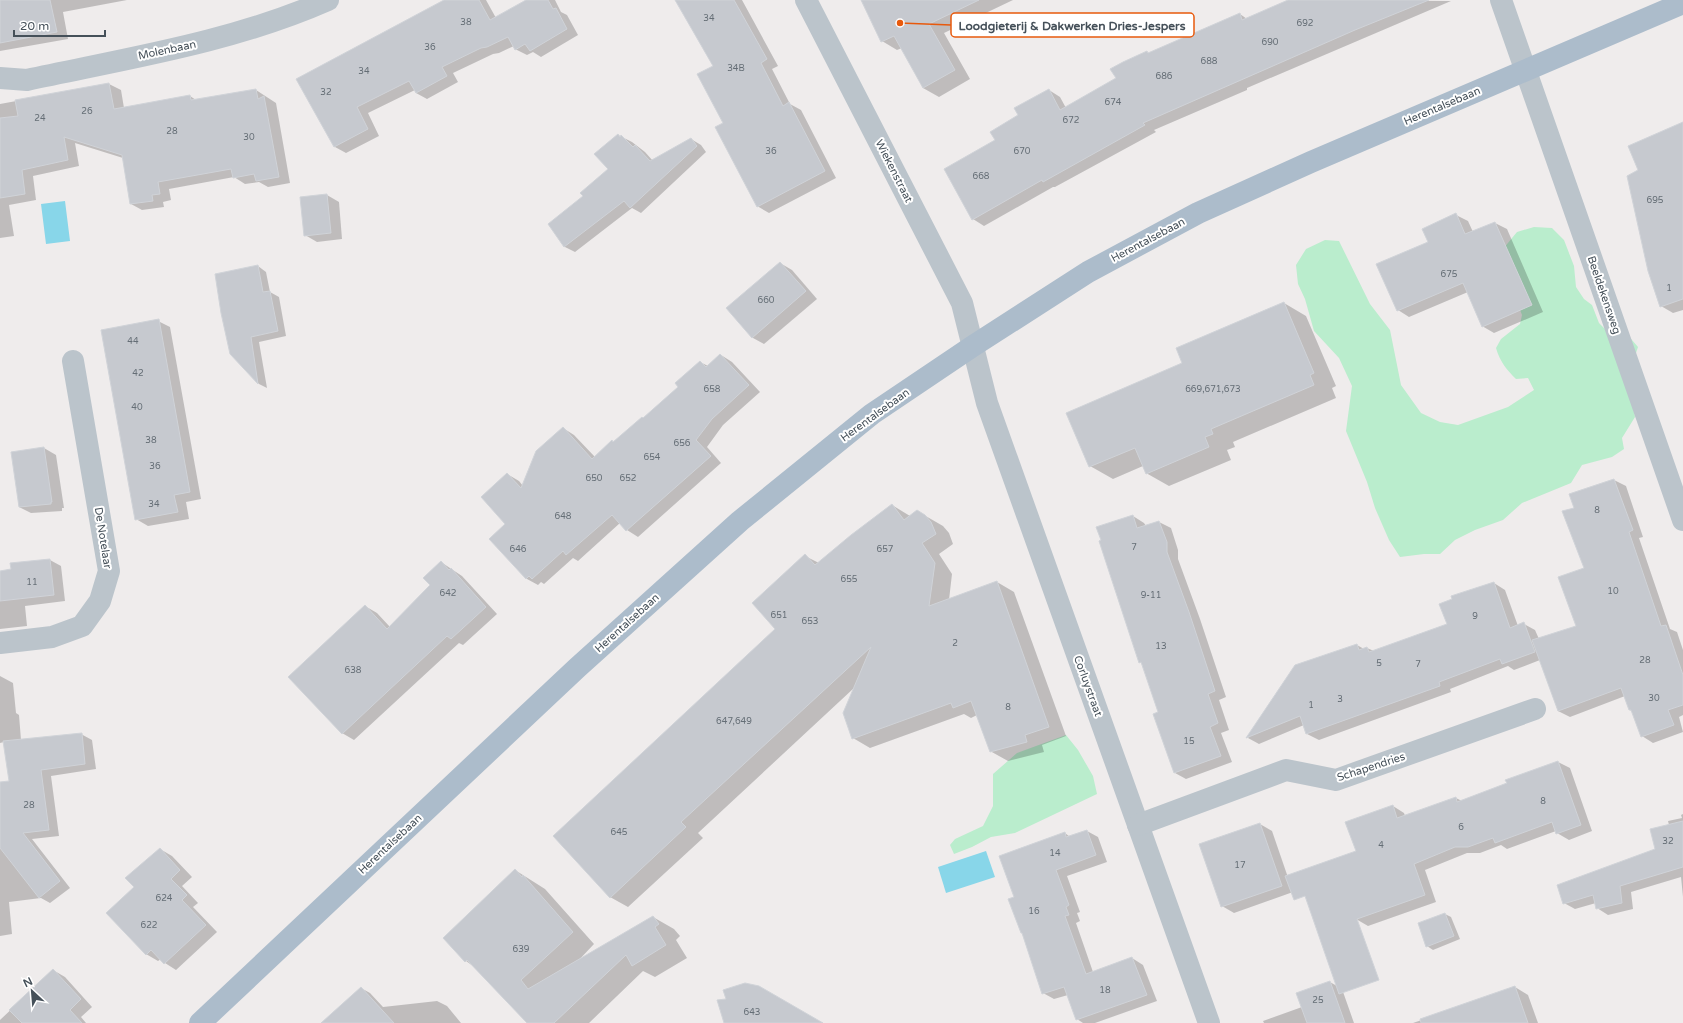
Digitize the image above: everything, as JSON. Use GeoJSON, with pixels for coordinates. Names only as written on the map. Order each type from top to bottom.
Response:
{"type":"FeatureCollection","features":[{"type":"Feature","properties":{"kind":"main road","name":"Herentalsebaan"},"geometry":{"type":"LineString","coordinates":[[200,1023],[577,668],[740,521],[872,414],[973,346],[1088,272],[1198,213],[1311,162],[1683,3]]}},
{"type":"Feature","properties":{"kind":"street","name":"Molenbaan"},"geometry":{"type":"LineString","coordinates":[[0,78],[27,80],[198,43],[281,19],[328,0]]}},
{"type":"Feature","properties":{"kind":"street","name":"Wiekenstraat"},"geometry":{"type":"LineString","coordinates":[[806,0],[962,303],[973,346]]}},
{"type":"Feature","properties":{"kind":"street","name":"Beeldekensweg"},"geometry":{"type":"LineString","coordinates":[[1501,0],[1633,381],[1683,520]]}},
{"type":"Feature","properties":{"kind":"street","name":"Corluystraat"},"geometry":{"type":"LineString","coordinates":[[973,346],[987,402],[1209,1023]]}},
{"type":"Feature","properties":{"kind":"street","name":"De Notelaar"},"geometry":{"type":"LineString","coordinates":[[0,642],[52,637],[82,626],[100,601],[109,571],[73,361]]}},
{"type":"Feature","properties":{"kind":"street","name":"Schapendries"},"geometry":{"type":"LineString","coordinates":[[1138,825],[1286,770],[1336,780],[1535,709]]}},
{"type":"Feature","properties":{"kind":"green space"},"geometry":{"type":"Polygon","coordinates":[[[1534,227],[1552,228],[1564,240],[1574,266],[1576,287],[1584,299],[1592,305],[1599,323],[1606,330],[1626,333],[1638,347],[1635,355],[1633,373],[1635,417],[1622,438],[1624,449],[1612,457],[1582,465],[1571,483],[1522,503],[1503,520],[1475,530],[1455,540],[1440,554],[1400,557],[1389,540],[1375,508],[1367,482],[1346,431],[1352,386],[1339,358],[1314,331],[1305,299],[1298,284],[1296,265],[1306,249],[1325,240],[1339,241],[1370,304],[1390,330],[1401,385],[1421,413],[1440,422],[1458,425],[1508,407],[1534,390],[1528,378],[1516,379],[1502,362],[1496,348],[1501,339],[1520,324],[1522,315],[1507,276],[1503,249],[1517,232],[1534,227]]]}},
{"type":"Feature","properties":{"kind":"green space"},"geometry":{"type":"Polygon","coordinates":[[[1066,735],[1078,750],[1093,776],[1097,794],[1015,833],[991,837],[954,854],[950,845],[955,839],[983,826],[993,806],[993,774],[1017,753],[1066,735]]]}},
{"type":"Feature","properties":{"kind":"water"},"geometry":{"type":"Polygon","coordinates":[[[65,201],[70,241],[46,244],[41,204],[65,201]]]}},
{"type":"Feature","properties":{"kind":"water"},"geometry":{"type":"Polygon","coordinates":[[[986,851],[995,877],[946,893],[938,867],[986,851]]]}},
{"type":"Feature","properties":{"kind":"building"},"geometry":{"type":"Polygon","coordinates":[[[0,0],[50,0],[57,32],[0,43],[0,0]]]}},
{"type":"Feature","properties":{"kind":"building"},"geometry":{"type":"Polygon","coordinates":[[[444,0],[479,0],[490,20],[526,0],[548,0],[553,9],[556,8],[567,29],[530,51],[525,44],[515,50],[508,37],[442,67],[447,76],[416,93],[409,81],[357,107],[368,129],[334,147],[296,79],[444,0]]]}},
{"type":"Feature","properties":{"kind":"building"},"geometry":{"type":"Polygon","coordinates":[[[675,0],[734,0],[767,59],[761,63],[783,106],[789,102],[825,171],[757,207],[715,127],[723,123],[697,74],[713,66],[675,0]]]}},
{"type":"Feature","properties":{"kind":"building"},"geometry":{"type":"Polygon","coordinates":[[[861,0],[979,0],[929,24],[955,70],[923,88],[894,36],[881,42],[861,0]]]}},
{"type":"Feature","properties":{"kind":"building"},"geometry":{"type":"Polygon","coordinates":[[[1288,0],[1429,0],[1355,30],[1143,123],[1145,125],[1043,182],[1042,180],[972,220],[944,169],[995,140],[990,132],[1018,115],[1014,108],[1049,89],[1060,110],[1116,78],[1110,69],[1123,62],[1147,51],[1148,53],[1240,13],[1242,20],[1288,0]]]}},
{"type":"Feature","properties":{"kind":"building"},"geometry":{"type":"Polygon","coordinates":[[[109,83],[114,109],[190,95],[191,100],[256,89],[258,99],[264,96],[279,177],[256,181],[254,174],[233,178],[231,169],[158,182],[160,194],[152,195],[153,201],[130,204],[122,155],[64,137],[68,160],[22,170],[25,194],[0,198],[0,118],[18,116],[15,100],[109,83]]]}},
{"type":"Feature","properties":{"kind":"building"},"geometry":{"type":"Polygon","coordinates":[[[1683,122],[1683,299],[1660,307],[1648,271],[1627,176],[1638,170],[1628,146],[1683,122]]]}},
{"type":"Feature","properties":{"kind":"building"},"geometry":{"type":"Polygon","coordinates":[[[618,134],[620,137],[621,135],[633,147],[635,145],[650,161],[691,138],[697,146],[630,208],[624,201],[564,247],[548,224],[583,196],[580,193],[608,169],[594,154],[618,134]]]}},
{"type":"Feature","properties":{"kind":"building"},"geometry":{"type":"Polygon","coordinates":[[[327,194],[331,233],[304,236],[300,197],[327,194]]]}},
{"type":"Feature","properties":{"kind":"building"},"geometry":{"type":"Polygon","coordinates":[[[1456,213],[1465,234],[1495,222],[1532,305],[1482,327],[1463,283],[1397,311],[1376,264],[1428,242],[1422,229],[1456,213]]]}},
{"type":"Feature","properties":{"kind":"building"},"geometry":{"type":"Polygon","coordinates":[[[780,262],[806,291],[752,338],[726,308],[780,262]]]}},
{"type":"Feature","properties":{"kind":"building"},"geometry":{"type":"Polygon","coordinates":[[[258,265],[263,292],[270,291],[278,331],[251,337],[258,384],[230,354],[221,313],[215,274],[258,265]]]}},
{"type":"Feature","properties":{"kind":"building"},"geometry":{"type":"Polygon","coordinates":[[[1284,302],[1314,373],[1310,375],[1314,385],[1211,429],[1213,434],[1205,437],[1209,447],[1146,474],[1135,448],[1089,467],[1066,413],[1182,363],[1176,348],[1284,302]]]}},
{"type":"Feature","properties":{"kind":"building"},"geometry":{"type":"Polygon","coordinates":[[[159,319],[190,492],[174,495],[178,512],[135,520],[101,330],[159,319]]]}},
{"type":"Feature","properties":{"kind":"building"},"geometry":{"type":"Polygon","coordinates":[[[720,354],[749,385],[712,419],[696,440],[711,456],[626,531],[612,515],[566,555],[563,551],[532,579],[529,576],[526,579],[489,539],[505,524],[481,497],[507,473],[521,488],[536,451],[563,427],[592,459],[612,440],[613,442],[642,417],[643,418],[678,387],[675,383],[700,361],[706,367],[720,354]]]}},
{"type":"Feature","properties":{"kind":"building"},"geometry":{"type":"Polygon","coordinates":[[[44,447],[52,502],[51,504],[19,507],[11,452],[44,447]]]}},
{"type":"Feature","properties":{"kind":"building"},"geometry":{"type":"Polygon","coordinates":[[[1614,479],[1633,530],[1629,532],[1661,626],[1666,625],[1683,675],[1683,705],[1668,710],[1674,725],[1641,737],[1621,688],[1558,711],[1532,640],[1576,626],[1558,577],[1584,568],[1562,511],[1574,508],[1569,494],[1614,479]]]}},
{"type":"Feature","properties":{"kind":"building"},"geometry":{"type":"Polygon","coordinates":[[[892,504],[904,520],[917,510],[925,515],[931,522],[936,534],[922,543],[935,563],[929,606],[997,581],[1049,727],[1025,735],[1027,742],[990,752],[971,701],[953,708],[951,703],[852,739],[843,713],[871,647],[681,822],[686,827],[610,898],[553,836],[775,629],[752,603],[805,554],[815,565],[892,504]]]}},
{"type":"Feature","properties":{"kind":"building"},"geometry":{"type":"Polygon","coordinates":[[[1133,515],[1137,528],[1159,521],[1167,542],[1167,552],[1189,612],[1215,691],[1208,694],[1218,723],[1210,727],[1221,756],[1174,773],[1153,714],[1158,712],[1141,662],[1139,663],[1099,541],[1101,540],[1096,527],[1133,515]]]}},
{"type":"Feature","properties":{"kind":"building"},"geometry":{"type":"Polygon","coordinates":[[[50,559],[54,595],[0,601],[0,571],[11,569],[10,563],[50,559]]]}},
{"type":"Feature","properties":{"kind":"building"},"geometry":{"type":"Polygon","coordinates":[[[441,561],[449,570],[451,568],[486,607],[451,639],[447,636],[342,734],[288,677],[365,605],[387,629],[430,585],[423,578],[441,561]]]}},
{"type":"Feature","properties":{"kind":"building"},"geometry":{"type":"Polygon","coordinates":[[[1494,582],[1510,628],[1524,622],[1535,652],[1502,664],[1500,659],[1439,682],[1440,686],[1306,734],[1300,716],[1246,738],[1295,665],[1357,644],[1359,650],[1367,647],[1369,652],[1447,624],[1439,604],[1452,599],[1451,596],[1494,582]]]}},
{"type":"Feature","properties":{"kind":"building"},"geometry":{"type":"Polygon","coordinates":[[[82,733],[85,764],[41,770],[49,830],[23,833],[60,881],[39,898],[0,848],[0,782],[9,781],[3,741],[82,733]]]}},
{"type":"Feature","properties":{"kind":"building"},"geometry":{"type":"Polygon","coordinates":[[[1558,761],[1581,825],[1556,834],[1552,822],[1495,843],[1493,838],[1468,847],[1455,847],[1414,864],[1425,895],[1357,919],[1379,980],[1339,994],[1305,896],[1294,900],[1285,876],[1356,851],[1345,822],[1393,805],[1397,818],[1456,797],[1457,802],[1507,783],[1505,780],[1558,761]]]}},
{"type":"Feature","properties":{"kind":"building"},"geometry":{"type":"Polygon","coordinates":[[[1683,821],[1683,867],[1620,886],[1622,903],[1596,909],[1593,895],[1563,904],[1557,885],[1655,849],[1650,829],[1683,821]]]}},
{"type":"Feature","properties":{"kind":"building"},"geometry":{"type":"Polygon","coordinates":[[[1260,823],[1282,886],[1221,907],[1199,844],[1260,823]]]}},
{"type":"Feature","properties":{"kind":"building"},"geometry":{"type":"Polygon","coordinates":[[[1087,830],[1096,855],[1056,870],[1069,905],[1066,907],[1069,915],[1065,916],[1086,974],[1132,957],[1147,995],[1076,1020],[1064,987],[1042,994],[1022,933],[1008,899],[1014,897],[999,856],[1065,832],[1066,837],[1087,830]]]}},
{"type":"Feature","properties":{"kind":"building"},"geometry":{"type":"Polygon","coordinates":[[[160,848],[180,870],[171,879],[187,895],[182,900],[206,925],[164,964],[151,950],[146,955],[106,913],[134,887],[125,878],[160,848]]]}},
{"type":"Feature","properties":{"kind":"building"},"geometry":{"type":"Polygon","coordinates":[[[515,869],[522,877],[523,875],[573,932],[521,980],[528,989],[653,916],[659,924],[655,927],[666,945],[632,966],[626,955],[554,1023],[527,1023],[467,960],[465,962],[443,938],[515,869]]]}},
{"type":"Feature","properties":{"kind":"building"},"geometry":{"type":"Polygon","coordinates":[[[1445,913],[1454,936],[1426,947],[1418,923],[1445,913]]]}},
{"type":"Feature","properties":{"kind":"building"},"geometry":{"type":"Polygon","coordinates":[[[53,969],[81,999],[70,1010],[82,1023],[22,1023],[9,1010],[53,969]]]}},
{"type":"Feature","properties":{"kind":"building"},"geometry":{"type":"Polygon","coordinates":[[[1330,981],[1345,1023],[1307,1023],[1296,993],[1330,981]]]}},
{"type":"Feature","properties":{"kind":"building"},"geometry":{"type":"Polygon","coordinates":[[[745,983],[759,986],[823,1023],[724,1023],[717,1000],[726,999],[723,990],[745,983]]]}},
{"type":"Feature","properties":{"kind":"building"},"geometry":{"type":"Polygon","coordinates":[[[1515,986],[1528,1023],[1421,1023],[1420,1019],[1515,986]]]}},
{"type":"Feature","properties":{"kind":"building"},"geometry":{"type":"Polygon","coordinates":[[[361,987],[394,1023],[321,1023],[361,987]]]}},
{"type":"Feature","properties":{"kind":"place","name":"Loodgieterij & Dakwerken Dries-Jespers"},"geometry":{"type":"Point","coordinates":[900,23]}}]}
